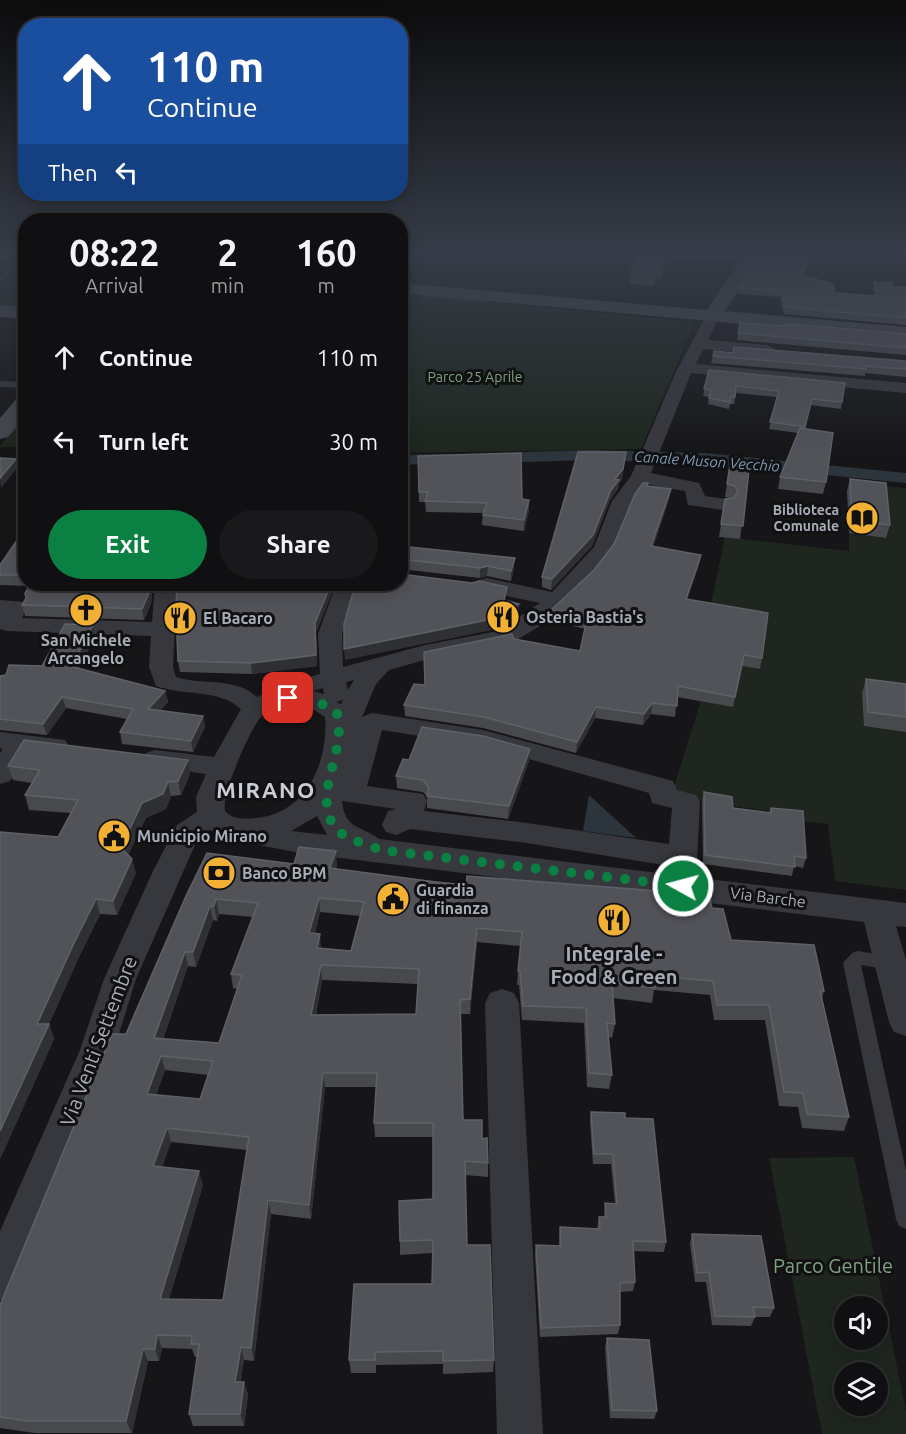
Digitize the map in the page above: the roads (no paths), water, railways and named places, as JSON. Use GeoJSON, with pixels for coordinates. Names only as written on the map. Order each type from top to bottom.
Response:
{"type":"FeatureCollection","features":[{"type":"Feature","properties":{"kind":"main road"},"geometry":{"type":"LineString","coordinates":[[735,319],[906,333]]}},
{"type":"Feature","properties":{"kind":"main road"},"geometry":{"type":"LineString","coordinates":[[0,432],[18,411]]}},
{"type":"Feature","properties":{"kind":"street"},"geometry":{"type":"LineString","coordinates":[[344,591],[330,634],[330,659],[335,679],[342,763],[351,794],[413,801],[402,822],[527,833],[682,859],[686,802],[662,796],[663,788],[551,754],[409,724],[372,721],[342,763],[312,802],[298,817],[286,824],[246,831],[231,827],[213,815],[209,803],[249,713],[262,703],[297,688],[335,679],[379,667],[425,652],[505,637],[532,621],[557,600],[584,573],[604,548],[622,501],[646,462],[686,368],[711,319]]}},
{"type":"Feature","properties":{"kind":"street"},"geometry":{"type":"LineString","coordinates":[[697,344],[778,351]]}},
{"type":"Feature","properties":{"kind":"street"},"geometry":{"type":"LineString","coordinates":[[686,368],[906,388]]}},
{"type":"Feature","properties":{"kind":"street"},"geometry":{"type":"LineString","coordinates":[[646,462],[692,487],[696,493],[695,501],[724,504]]}},
{"type":"Feature","properties":{"kind":"street"},"geometry":{"type":"LineString","coordinates":[[487,585],[557,600]]}},
{"type":"Feature","properties":{"kind":"street"},"geometry":{"type":"LineString","coordinates":[[166,591],[161,667],[165,681],[181,686],[235,691],[262,703],[314,699],[337,713]]}},
{"type":"Feature","properties":{"kind":"street"},"geometry":{"type":"LineString","coordinates":[[0,607],[16,607],[7,624],[163,629]]}},
{"type":"Feature","properties":{"kind":"street"},"geometry":{"type":"LineString","coordinates":[[342,763],[361,685],[370,672],[379,667]]}},
{"type":"Feature","properties":{"kind":"street"},"geometry":{"type":"LineString","coordinates":[[0,775],[10,741],[83,749]]}},
{"type":"Feature","properties":{"kind":"street"},"geometry":{"type":"LineString","coordinates":[[127,755],[224,767]]}},
{"type":"Feature","properties":{"kind":"street","name":"Via Barche"},"geometry":{"type":"LineString","coordinates":[[342,763],[327,806],[334,825],[346,836],[380,850]]}},
{"type":"Feature","properties":{"kind":"street","name":"Via Venti Settembre"},"geometry":{"type":"LineString","coordinates":[[0,1279],[97,1050],[120,979],[168,871],[187,832],[213,815]]}},
{"type":"Feature","properties":{"kind":"street","name":"Via Barche"},"geometry":{"type":"LineString","coordinates":[[246,831],[273,840],[309,845],[380,850],[891,913]]}},
{"type":"Feature","properties":{"kind":"street"},"geometry":{"type":"LineString","coordinates":[[891,913],[891,963],[906,1022]]}},
{"type":"Feature","properties":{"kind":"street"},"geometry":{"type":"LineString","coordinates":[[502,1003],[520,1434]]}},
{"type":"Feature","properties":{"kind":"lane"},"geometry":{"type":"LineString","coordinates":[[0,384],[18,385]]}},
{"type":"Feature","properties":{"kind":"lane"},"geometry":{"type":"LineString","coordinates":[[891,963],[858,958],[852,963],[900,1160],[906,1219]]}},
{"type":"Feature","properties":{"kind":"waterway","name":"Canale Muson Vecchio"},"geometry":{"type":"LineString","coordinates":[[490,458],[590,455],[705,458],[906,478]]}},
{"type":"Feature","properties":{"kind":"waterway","name":"Canale Muson Vecchio"},"geometry":{"type":"LineString","coordinates":[[408,460],[449,459]]}},
{"type":"Feature","properties":{"kind":"place","name":"Biblioteca Comunale"},"geometry":{"type":"Point","coordinates":[862,518]}},
{"type":"Feature","properties":{"kind":"place","name":"San Michele Arcangelo"},"geometry":{"type":"Point","coordinates":[86,610]}},
{"type":"Feature","properties":{"kind":"place","name":"Osteria Bastia's"},"geometry":{"type":"Point","coordinates":[503,617]}},
{"type":"Feature","properties":{"kind":"place","name":"El Bacaro"},"geometry":{"type":"Point","coordinates":[180,618]}},
{"type":"Feature","properties":{"kind":"place","name":"Municipio Mirano"},"geometry":{"type":"Point","coordinates":[114,836]}},
{"type":"Feature","properties":{"kind":"place","name":"Banco BPM"},"geometry":{"type":"Point","coordinates":[219,873]}},
{"type":"Feature","properties":{"kind":"place","name":"Guardia di finanza"},"geometry":{"type":"Point","coordinates":[393,899]}},
{"type":"Feature","properties":{"kind":"place","name":"Integrale - Food & Green"},"geometry":{"type":"Point","coordinates":[614,920]}},
{"type":"Feature","properties":{"kind":"district","name":"MIRANO"},"geometry":{"type":"Point","coordinates":[266,789]}},
{"type":"Feature","properties":{"kind":"park label","name":"Parco 25 Aprile"},"geometry":{"type":"Point","coordinates":[475,377]}},
{"type":"Feature","properties":{"kind":"park label","name":"Parco Gentile"},"geometry":{"type":"Point","coordinates":[833,1265]}}]}
